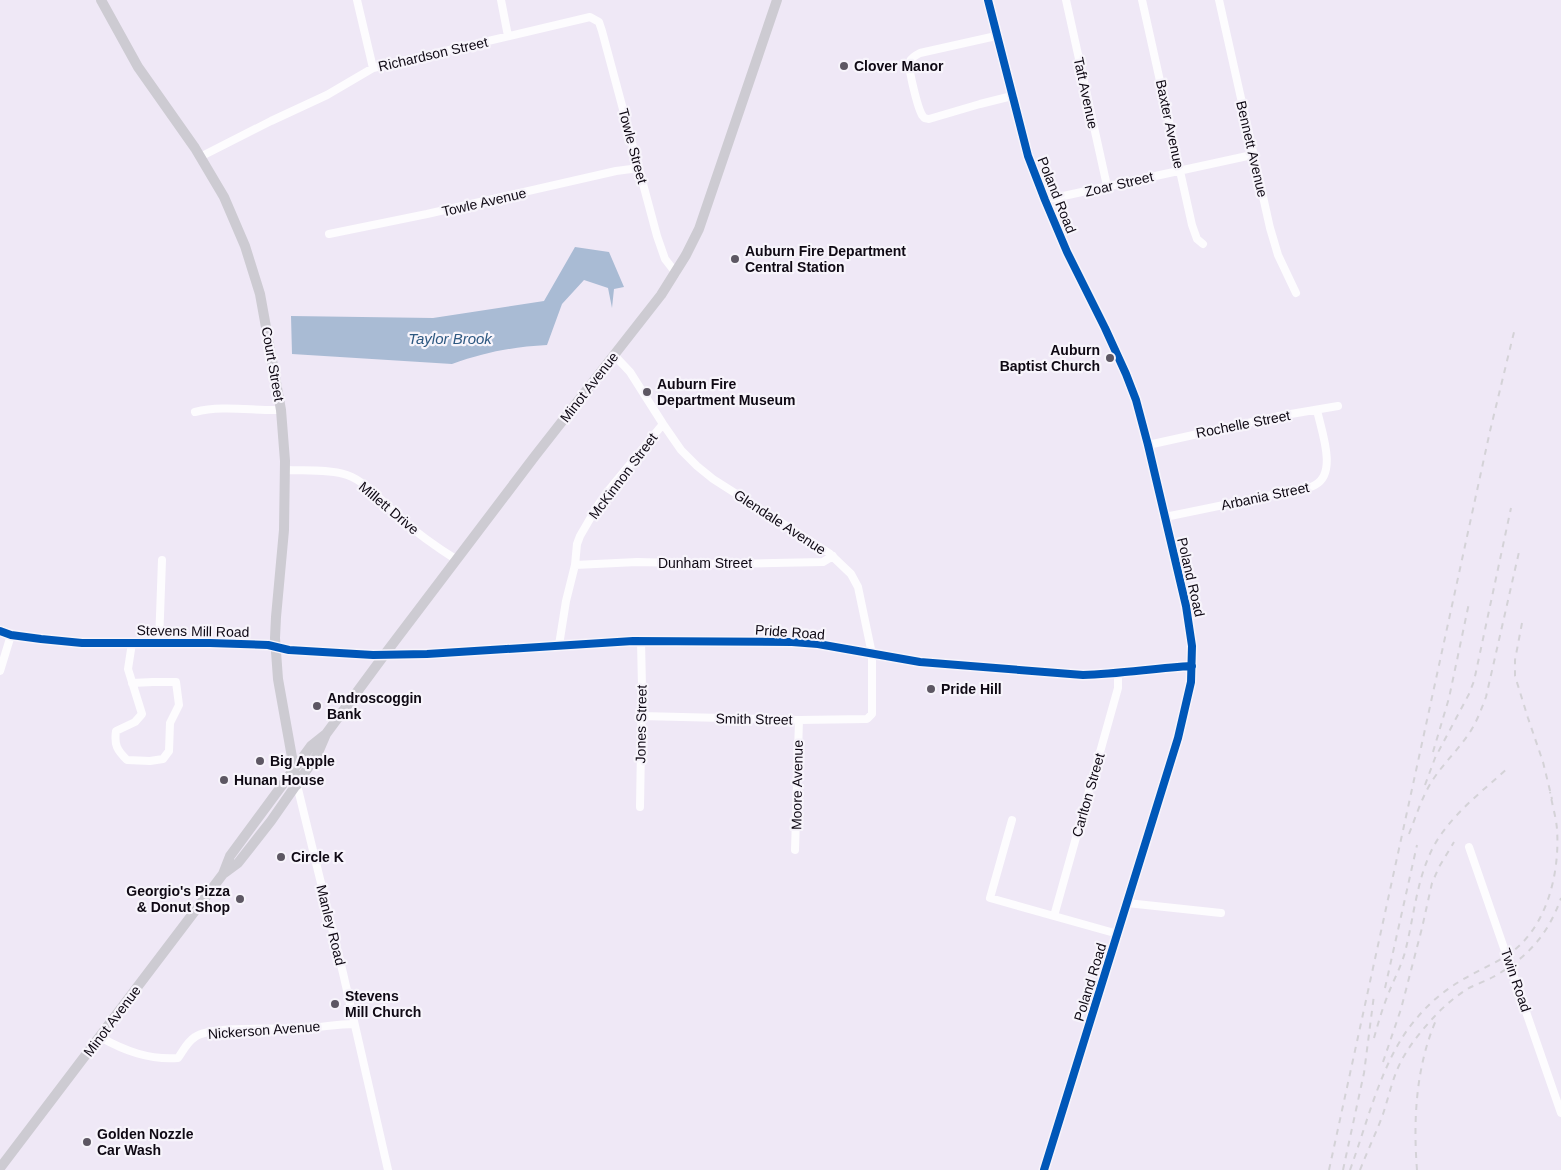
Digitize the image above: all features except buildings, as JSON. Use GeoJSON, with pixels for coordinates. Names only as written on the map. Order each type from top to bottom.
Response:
{"type":"FeatureCollection","features":[{"type":"Feature","properties":{"kind":"main road","name":"Court Street"},"geometry":{"type":"LineString","coordinates":[[101,0],[138,67],[200,157],[224,197],[234,218],[254,275],[268,336],[281,410],[286,470],[284,530],[276,618],[276,646],[278,679],[294,768]]}},
{"type":"Feature","properties":{"kind":"main road","name":"Minot Avenue"},"geometry":{"type":"LineString","coordinates":[[222,874],[238,863],[272,821],[317,755],[326,734],[676,272],[693,242],[707,208],[777,0]]}},
{"type":"Feature","properties":{"kind":"main road","name":"Minot Avenue"},"geometry":{"type":"LineString","coordinates":[[0,1168],[222,874],[230,856],[294,768],[311,746],[326,734]]}},
{"type":"Feature","properties":{"kind":"main road","name":"Manley Road"},"geometry":{"type":"LineString","coordinates":[[294,768],[297,785]]}},
{"type":"Feature","properties":{"kind":"street"},"geometry":{"type":"LineString","coordinates":[[356,0],[373,68]]}},
{"type":"Feature","properties":{"kind":"street"},"geometry":{"type":"LineString","coordinates":[[501,0],[508,36]]}},
{"type":"Feature","properties":{"kind":"street","name":"Poland Road"},"geometry":{"type":"LineString","coordinates":[[988,0],[1028,156],[1067,252],[1105,328],[1136,400],[1165,517],[1190,627],[1192,646],[1192,666],[1188,697],[1178,738],[1044,1170]]}},
{"type":"Feature","properties":{"kind":"street","name":"Taft Avenue"},"geometry":{"type":"LineString","coordinates":[[1066,0],[1107,186]]}},
{"type":"Feature","properties":{"kind":"street","name":"Baxter Avenue"},"geometry":{"type":"LineString","coordinates":[[1142,0],[1196,236],[1202,244]]}},
{"type":"Feature","properties":{"kind":"street","name":"Bennett Avenue"},"geometry":{"type":"LineString","coordinates":[[1219,0],[1252,155],[1274,244],[1296,294]]}},
{"type":"Feature","properties":{"kind":"street","name":"Richardson Street"},"geometry":{"type":"LineString","coordinates":[[200,157],[327,95],[373,68],[581,18],[595,18]]}},
{"type":"Feature","properties":{"kind":"street","name":"Towle Street"},"geometry":{"type":"LineString","coordinates":[[595,18],[599,22],[602,31],[663,255],[676,272]]}},
{"type":"Feature","properties":{"kind":"street"},"geometry":{"type":"LineString","coordinates":[[996,36],[920,54],[910,60],[916,95],[921,112],[925,118],[929,119],[1012,96]]}},
{"type":"Feature","properties":{"kind":"street","name":"Zoar Street"},"geometry":{"type":"LineString","coordinates":[[1045,200],[1252,155]]}},
{"type":"Feature","properties":{"kind":"street","name":"Towle Avenue"},"geometry":{"type":"LineString","coordinates":[[329,234],[616,171],[639,168]]}},
{"type":"Feature","properties":{"kind":"street","name":"Glendale Avenue"},"geometry":{"type":"LineString","coordinates":[[614,355],[630,372],[688,459],[713,479],[833,556],[846,567],[856,582],[872,654],[872,714],[867,720]]}},
{"type":"Feature","properties":{"kind":"street","name":"Rochelle Street"},"geometry":{"type":"LineString","coordinates":[[1148,445],[1279,416],[1338,406]]}},
{"type":"Feature","properties":{"kind":"street"},"geometry":{"type":"LineString","coordinates":[[195,412],[210,408],[256,411],[281,410]]}},
{"type":"Feature","properties":{"kind":"street","name":"Arbania Street"},"geometry":{"type":"LineString","coordinates":[[1165,517],[1311,487],[1320,482],[1325,475],[1327,462],[1317,410]]}},
{"type":"Feature","properties":{"kind":"street","name":"McKinnon Street"},"geometry":{"type":"LineString","coordinates":[[559,645],[580,536],[598,505],[638,452],[663,424]]}},
{"type":"Feature","properties":{"kind":"street","name":"Millett Drive"},"geometry":{"type":"LineString","coordinates":[[286,470],[325,472],[352,477],[402,520],[457,560]]}},
{"type":"Feature","properties":{"kind":"street","name":"Dunham Street"},"geometry":{"type":"LineString","coordinates":[[575,565],[637,562],[724,564],[822,562],[833,556]]}},
{"type":"Feature","properties":{"kind":"street"},"geometry":{"type":"LineString","coordinates":[[159,643],[162,560]]}},
{"type":"Feature","properties":{"kind":"street","name":"Stevens Mill Road"},"geometry":{"type":"LineString","coordinates":[[0,631],[10,635],[64,642],[268,645],[289,650],[385,654]]}},
{"type":"Feature","properties":{"kind":"street"},"geometry":{"type":"LineString","coordinates":[[0,671],[10,635]]}},
{"type":"Feature","properties":{"kind":"street","name":"Pride Road"},"geometry":{"type":"LineString","coordinates":[[385,654],[427,654],[641,641],[806,643],[920,662],[1083,675],[1192,666]]}},
{"type":"Feature","properties":{"kind":"street","name":"Jones Street"},"geometry":{"type":"LineString","coordinates":[[640,807],[641,641]]}},
{"type":"Feature","properties":{"kind":"street"},"geometry":{"type":"LineString","coordinates":[[132,643],[128,669],[132,683],[142,714],[136,722],[116,731],[114,742],[120,753],[127,760],[150,761],[163,759],[169,751],[170,723],[179,705],[176,682],[132,683]]}},
{"type":"Feature","properties":{"kind":"street","name":"Carlton Street"},"geometry":{"type":"LineString","coordinates":[[1054,916],[1118,688],[1118,673]]}},
{"type":"Feature","properties":{"kind":"street","name":"Smith Street"},"geometry":{"type":"LineString","coordinates":[[641,716],[867,720]]}},
{"type":"Feature","properties":{"kind":"street","name":"Moore Avenue"},"geometry":{"type":"LineString","coordinates":[[795,850],[799,720]]}},
{"type":"Feature","properties":{"kind":"street","name":"Manley Road"},"geometry":{"type":"LineString","coordinates":[[297,785],[388,1170]]}},
{"type":"Feature","properties":{"kind":"street"},"geometry":{"type":"LineString","coordinates":[[1012,820],[990,898],[1118,934]]}},
{"type":"Feature","properties":{"kind":"street","name":"Twin Road"},"geometry":{"type":"LineString","coordinates":[[1469,847],[1561,1113]]}},
{"type":"Feature","properties":{"kind":"street"},"geometry":{"type":"LineString","coordinates":[[1128,903],[1221,913]]}},
{"type":"Feature","properties":{"kind":"street","name":"Nickerson Avenue"},"geometry":{"type":"LineString","coordinates":[[100,1037],[129,1051],[148,1057],[165,1059],[178,1058],[187,1044],[195,1037],[208,1032],[354,1024]]}},
{"type":"Feature","properties":{"kind":"water","name":"Taylor Brook"},"geometry":{"type":"Polygon","coordinates":[[[575,247],[609,252],[624,287],[614,289],[612,308],[608,288],[584,280],[562,304],[547,345],[499,351],[452,364],[292,354],[291,316],[433,318],[544,301],[575,247]]]}},
{"type":"Feature","properties":{"kind":"railway"},"geometry":{"type":"LineString","coordinates":[[1329,1170],[1490,431],[1515,328]]}},
{"type":"Feature","properties":{"kind":"railway"},"geometry":{"type":"LineString","coordinates":[[1425,785],[1435,758],[1474,681],[1511,508]]}},
{"type":"Feature","properties":{"kind":"railway"},"geometry":{"type":"LineString","coordinates":[[1409,834],[1428,787],[1471,731],[1486,697],[1519,552]]}},
{"type":"Feature","properties":{"kind":"railway"},"geometry":{"type":"LineString","coordinates":[[1433,752],[1449,698],[1469,603]]}},
{"type":"Feature","properties":{"kind":"railway"},"geometry":{"type":"LineString","coordinates":[[1522,623],[1515,660],[1515,676],[1543,762],[1552,799]]}},
{"type":"Feature","properties":{"kind":"railway"},"geometry":{"type":"LineString","coordinates":[[1374,1038],[1384,1006],[1403,958],[1422,876],[1434,846],[1457,815],[1509,767]]}},
{"type":"Feature","properties":{"kind":"railway"},"geometry":{"type":"LineString","coordinates":[[1350,1170],[1377,1091],[1394,1052],[1404,1035],[1421,1013],[1443,993],[1462,980],[1503,958],[1522,943],[1542,915],[1553,881],[1556,863],[1556,824],[1550,792]]}},
{"type":"Feature","properties":{"kind":"railway"},"geometry":{"type":"LineString","coordinates":[[1383,1062],[1401,1009],[1432,883],[1454,842]]}},
{"type":"Feature","properties":{"kind":"railway"},"geometry":{"type":"LineString","coordinates":[[1385,988],[1417,845]]}},
{"type":"Feature","properties":{"kind":"railway"},"geometry":{"type":"LineString","coordinates":[[1360,1170],[1382,1117],[1397,1070],[1414,1041],[1446,1005],[1469,988],[1505,970],[1526,953],[1543,934],[1561,898]]}},
{"type":"Feature","properties":{"kind":"railway"},"geometry":{"type":"LineString","coordinates":[[1343,1170],[1364,1073],[1374,995]]}},
{"type":"Feature","properties":{"kind":"railway"},"geometry":{"type":"LineString","coordinates":[[1417,1170],[1415,1131],[1420,1073],[1424,1054],[1437,1018]]}},
{"type":"Feature","properties":{"kind":"cycle path"},"geometry":{"type":"LineString","coordinates":[[988,0],[1028,156],[1067,252],[1105,328],[1136,400],[1186,606],[1192,646],[1191,682],[1178,738],[1044,1170]]}},
{"type":"Feature","properties":{"kind":"cycle path"},"geometry":{"type":"LineString","coordinates":[[0,631],[11,635],[82,643],[268,645],[289,650],[373,655],[427,654],[633,641],[792,642],[818,644],[920,662],[1083,675],[1192,666]]}},
{"type":"Feature","properties":{"kind":"place","name":"Clover Manor"},"geometry":{"type":"Point","coordinates":[844,66]}},
{"type":"Feature","properties":{"kind":"place","name":"Auburn Fire Department Central Station"},"geometry":{"type":"Point","coordinates":[735,259]}},
{"type":"Feature","properties":{"kind":"place","name":"Auburn Baptist Church"},"geometry":{"type":"Point","coordinates":[1110,358]}},
{"type":"Feature","properties":{"kind":"place","name":"Auburn Fire Department Museum"},"geometry":{"type":"Point","coordinates":[647,392]}},
{"type":"Feature","properties":{"kind":"place","name":"Pride Hill"},"geometry":{"type":"Point","coordinates":[931,689]}},
{"type":"Feature","properties":{"kind":"place","name":"Androscoggin Bank"},"geometry":{"type":"Point","coordinates":[317,706]}},
{"type":"Feature","properties":{"kind":"place","name":"Big Apple"},"geometry":{"type":"Point","coordinates":[260,761]}},
{"type":"Feature","properties":{"kind":"place","name":"Hunan House"},"geometry":{"type":"Point","coordinates":[224,780]}},
{"type":"Feature","properties":{"kind":"place","name":"Circle K"},"geometry":{"type":"Point","coordinates":[281,857]}},
{"type":"Feature","properties":{"kind":"place","name":"Georgio's Pizza & Donut Shop"},"geometry":{"type":"Point","coordinates":[240,899]}},
{"type":"Feature","properties":{"kind":"place","name":"Stevens Mill Church"},"geometry":{"type":"Point","coordinates":[335,1004]}},
{"type":"Feature","properties":{"kind":"place","name":"Golden Nozzle Car Wash"},"geometry":{"type":"Point","coordinates":[87,1142]}}]}
